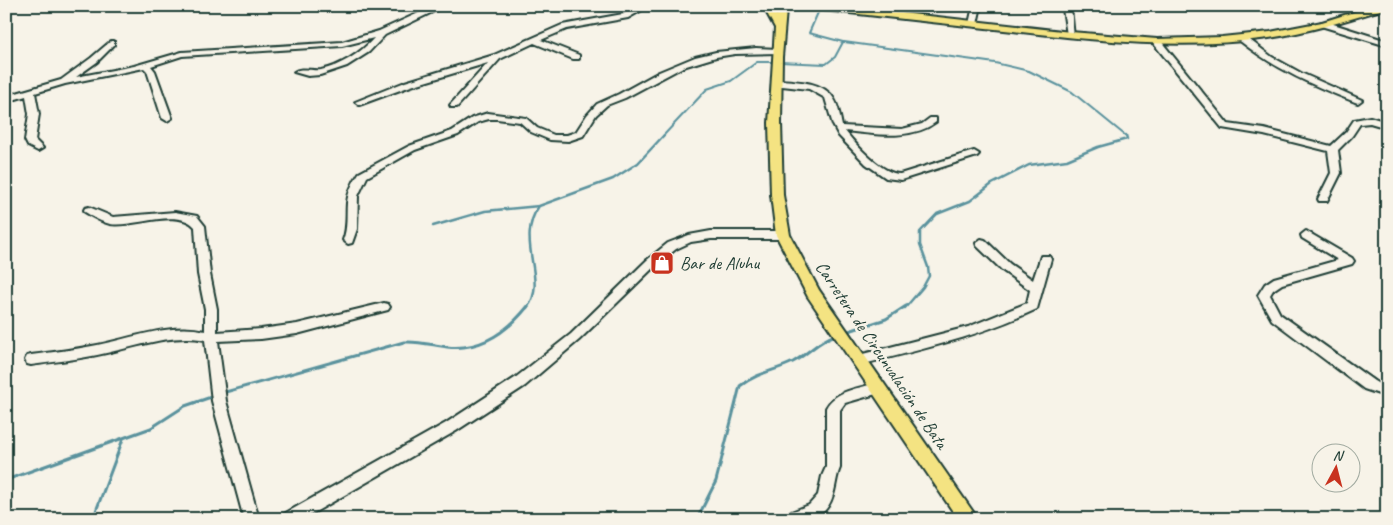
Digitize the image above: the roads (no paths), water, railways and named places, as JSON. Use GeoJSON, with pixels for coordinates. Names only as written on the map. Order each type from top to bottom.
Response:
{"type":"FeatureCollection","features":[{"type":"Feature","properties":{"kind":"main road"},"geometry":{"type":"LineString","coordinates":[[767,6],[798,6]]}},
{"type":"Feature","properties":{"kind":"main road"},"geometry":{"type":"LineString","coordinates":[[767,6],[780,28]]}},
{"type":"Feature","properties":{"kind":"main road"},"geometry":{"type":"LineString","coordinates":[[813,6],[1071,35],[1157,42],[1243,39],[1324,24],[1384,6]]}},
{"type":"Feature","properties":{"kind":"main road","name":"Carretera de Circunvalación de Bata"},"geometry":{"type":"LineString","coordinates":[[783,7],[776,83],[777,195],[783,235],[813,294],[968,519]]}},
{"type":"Feature","properties":{"kind":"street"},"geometry":{"type":"LineString","coordinates":[[6,99],[64,82],[146,65],[169,57],[204,52],[342,44],[382,33],[441,6]]}},
{"type":"Feature","properties":{"kind":"street"},"geometry":{"type":"LineString","coordinates":[[359,102],[408,84],[497,57],[565,27],[625,16],[645,6]]}},
{"type":"Feature","properties":{"kind":"street"},"geometry":{"type":"LineString","coordinates":[[973,24],[977,6]]}},
{"type":"Feature","properties":{"kind":"street"},"geometry":{"type":"LineString","coordinates":[[1063,6],[1067,8],[1071,35]]}},
{"type":"Feature","properties":{"kind":"street"},"geometry":{"type":"LineString","coordinates":[[1324,24],[1387,44]]}},
{"type":"Feature","properties":{"kind":"street"},"geometry":{"type":"LineString","coordinates":[[298,72],[308,75],[323,73],[352,60],[368,49],[382,33]]}},
{"type":"Feature","properties":{"kind":"street"},"geometry":{"type":"LineString","coordinates":[[1243,39],[1269,61],[1306,80],[1358,100]]}},
{"type":"Feature","properties":{"kind":"street"},"geometry":{"type":"LineString","coordinates":[[533,40],[576,57]]}},
{"type":"Feature","properties":{"kind":"street"},"geometry":{"type":"LineString","coordinates":[[1157,42],[1225,126],[1264,132],[1333,149]]}},
{"type":"Feature","properties":{"kind":"street"},"geometry":{"type":"LineString","coordinates":[[64,82],[94,60],[111,43]]}},
{"type":"Feature","properties":{"kind":"street"},"geometry":{"type":"LineString","coordinates":[[348,240],[352,232],[354,194],[363,175],[412,148],[455,133],[475,120],[497,116],[510,117],[523,120],[543,135],[562,138],[575,137],[580,134],[601,105],[618,99],[662,72],[708,55],[749,49],[777,58]]}},
{"type":"Feature","properties":{"kind":"street"},"geometry":{"type":"LineString","coordinates":[[454,105],[497,57]]}},
{"type":"Feature","properties":{"kind":"street"},"geometry":{"type":"LineString","coordinates":[[146,65],[151,72],[167,118]]}},
{"type":"Feature","properties":{"kind":"street"},"geometry":{"type":"LineString","coordinates":[[776,83],[809,87],[828,96],[839,128],[845,137],[872,163],[893,177],[901,177],[974,154]]}},
{"type":"Feature","properties":{"kind":"street"},"geometry":{"type":"LineString","coordinates":[[30,92],[34,114],[30,140],[31,144],[38,148]]}},
{"type":"Feature","properties":{"kind":"street"},"geometry":{"type":"LineString","coordinates":[[839,128],[906,131],[928,126],[933,120]]}},
{"type":"Feature","properties":{"kind":"street"},"geometry":{"type":"LineString","coordinates":[[1333,149],[1349,134],[1357,122],[1370,120],[1387,125]]}},
{"type":"Feature","properties":{"kind":"street"},"geometry":{"type":"LineString","coordinates":[[1323,199],[1336,173],[1333,149]]}},
{"type":"Feature","properties":{"kind":"street"},"geometry":{"type":"LineString","coordinates":[[89,210],[99,216],[112,220],[175,215],[193,218],[200,226],[204,274],[211,308],[211,337],[218,394],[252,519]]}},
{"type":"Feature","properties":{"kind":"street"},"geometry":{"type":"LineString","coordinates":[[289,519],[444,431],[520,382],[574,337],[651,263],[672,246],[689,239],[711,235],[783,235]]}},
{"type":"Feature","properties":{"kind":"street"},"geometry":{"type":"LineString","coordinates":[[1306,235],[1348,261],[1278,281],[1269,287],[1264,295],[1270,308],[1276,317],[1369,385],[1379,389],[1387,388]]}},
{"type":"Feature","properties":{"kind":"street"},"geometry":{"type":"LineString","coordinates":[[981,243],[1004,265],[1036,288]]}},
{"type":"Feature","properties":{"kind":"street"},"geometry":{"type":"LineString","coordinates":[[859,360],[996,323],[1034,306],[1036,288],[1045,259],[1041,272]]}},
{"type":"Feature","properties":{"kind":"street"},"geometry":{"type":"LineString","coordinates":[[31,360],[93,351],[133,341],[191,332],[211,337],[261,334],[298,329],[384,307]]}},
{"type":"Feature","properties":{"kind":"street"},"geometry":{"type":"LineString","coordinates":[[791,519],[813,512],[821,506],[827,492],[828,475],[833,468],[831,463],[833,408],[841,399],[878,388]]}},
{"type":"Feature","properties":{"kind":"waterway"},"geometry":{"type":"LineString","coordinates":[[780,62],[826,64],[835,57],[843,42],[809,33],[820,8]]}},
{"type":"Feature","properties":{"kind":"waterway"},"geometry":{"type":"LineString","coordinates":[[844,42],[995,63],[1029,71],[1072,92],[1126,136]]}},
{"type":"Feature","properties":{"kind":"waterway"},"geometry":{"type":"LineString","coordinates":[[663,136],[707,89],[731,81],[757,62],[775,62]]}},
{"type":"Feature","properties":{"kind":"waterway"},"geometry":{"type":"LineString","coordinates":[[539,206],[613,179],[638,163],[664,135]]}},
{"type":"Feature","properties":{"kind":"waterway"},"geometry":{"type":"LineString","coordinates":[[905,308],[923,287],[929,276],[928,267],[920,245],[920,232],[937,214],[970,201],[992,184],[1029,165],[1067,160],[1098,147],[1127,139],[1126,135]]}},
{"type":"Feature","properties":{"kind":"waterway"},"geometry":{"type":"LineString","coordinates":[[433,226],[485,211],[539,206]]}},
{"type":"Feature","properties":{"kind":"waterway"},"geometry":{"type":"LineString","coordinates":[[527,308],[533,297],[535,286],[530,233],[532,219],[539,206]]}},
{"type":"Feature","properties":{"kind":"waterway"},"geometry":{"type":"LineString","coordinates":[[222,393],[404,342],[447,347],[471,346],[503,331],[528,306]]}},
{"type":"Feature","properties":{"kind":"waterway"},"geometry":{"type":"LineString","coordinates":[[846,332],[886,319],[906,306]]}},
{"type":"Feature","properties":{"kind":"waterway"},"geometry":{"type":"LineString","coordinates":[[697,519],[716,481],[740,386],[752,378],[793,362],[824,340],[836,335]]}},
{"type":"Feature","properties":{"kind":"waterway"},"geometry":{"type":"LineString","coordinates":[[6,480],[151,428],[185,406],[214,396]]}},
{"type":"Feature","properties":{"kind":"waterway"},"geometry":{"type":"LineString","coordinates":[[93,519],[123,439]]}},
{"type":"Feature","properties":{"kind":"place","name":"Bar de Aluhu"},"geometry":{"type":"Point","coordinates":[662,263]}}]}
